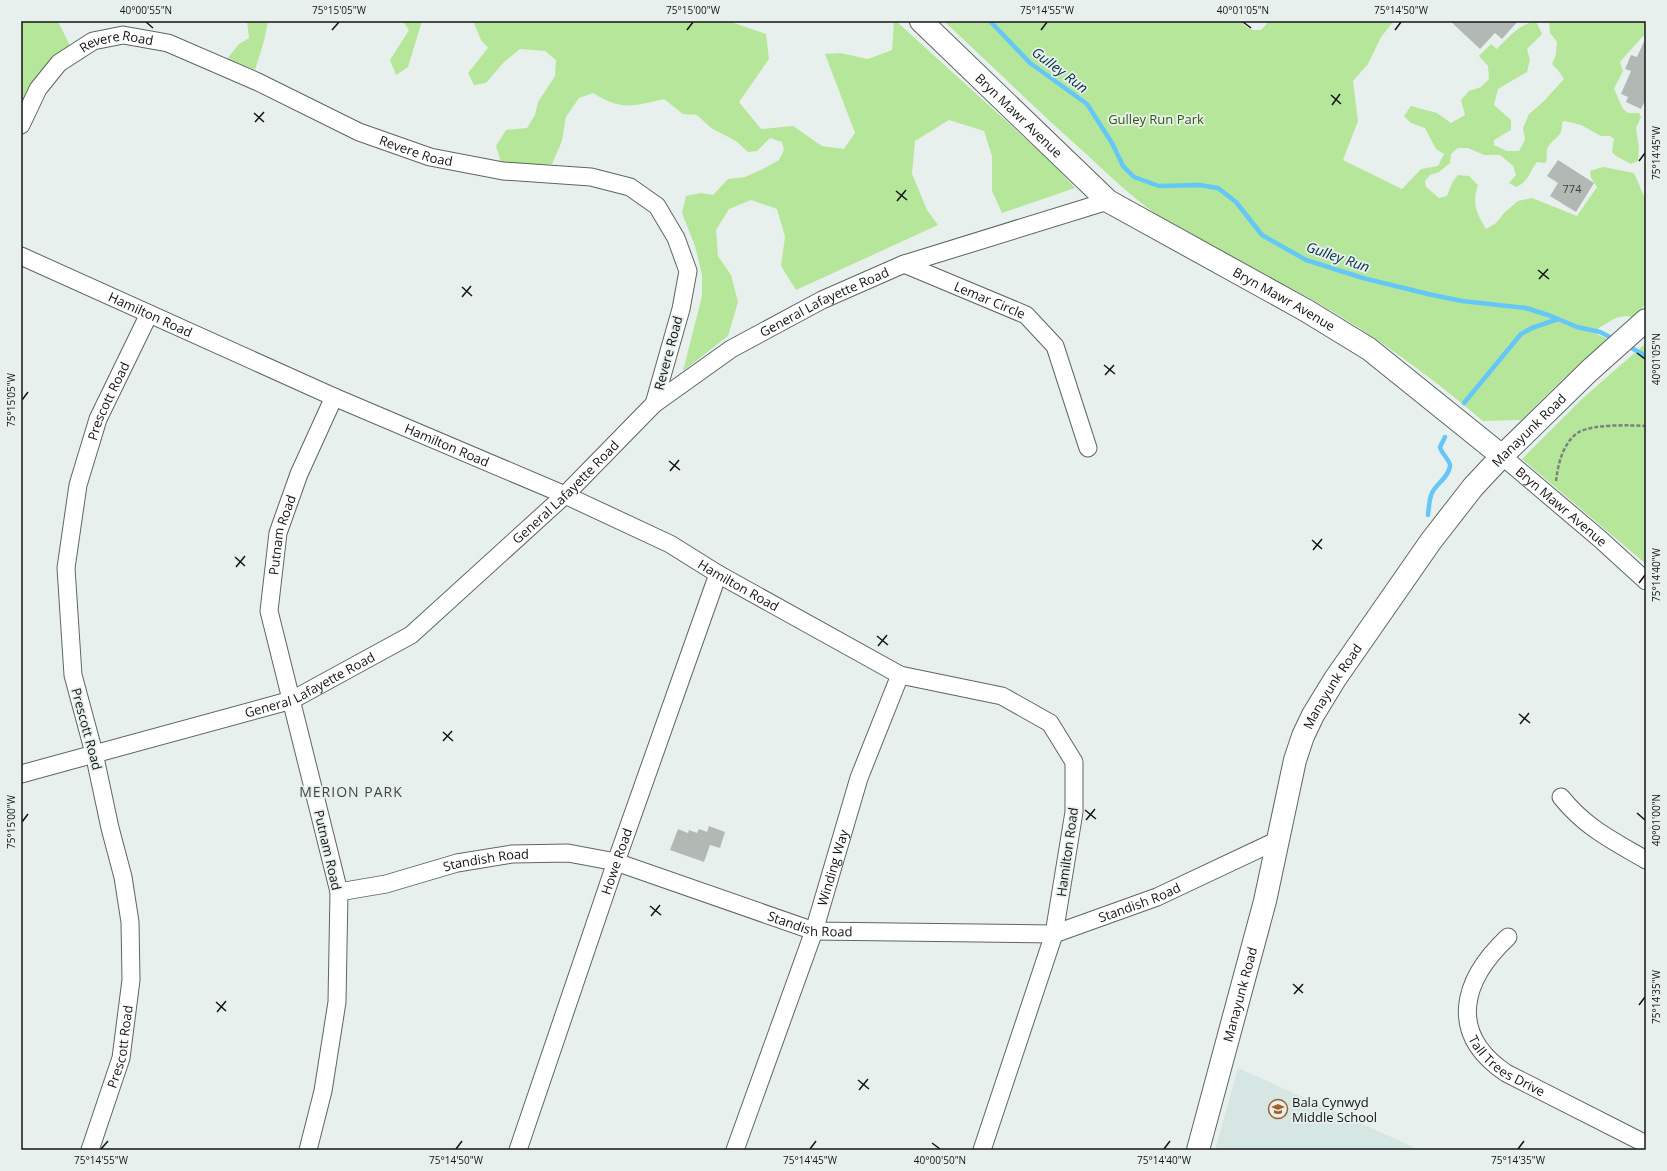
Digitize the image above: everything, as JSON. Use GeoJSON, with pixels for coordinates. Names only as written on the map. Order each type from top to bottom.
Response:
{"type":"FeatureCollection","features":[{"type":"Feature","properties":{"kind":"street","name":"Bryn Mawr Avenue"},"geometry":{"type":"LineString","coordinates":[[921,21],[1108,201],[1307,311],[1368,349],[1502,456],[1600,539],[1646,581]]}},
{"type":"Feature","properties":{"kind":"street","name":"Revere Road"},"geometry":{"type":"LineString","coordinates":[[21,125],[38,89],[59,63],[93,41],[122,35],[168,43],[258,82],[359,132],[430,157],[504,171],[591,177],[630,187],[657,206],[676,238],[688,271],[681,309],[654,404]]}},
{"type":"Feature","properties":{"kind":"street","name":"General Lafayette Road"},"geometry":{"type":"LineString","coordinates":[[21,774],[292,700],[411,635],[565,495],[654,404],[732,349],[822,300],[904,264],[1108,201]]}},
{"type":"Feature","properties":{"kind":"street","name":"Hamilton Road"},"geometry":{"type":"LineString","coordinates":[[21,256],[334,397],[565,495],[670,544],[718,574],[900,676],[1002,696],[1050,724],[1074,762],[1074,812],[1054,934],[982,1150]]}},
{"type":"Feature","properties":{"kind":"street","name":"Lemar Circle"},"geometry":{"type":"LineString","coordinates":[[904,264],[1026,315],[1056,346],[1088,448]]}},
{"type":"Feature","properties":{"kind":"street","name":"Prescott Road"},"geometry":{"type":"LineString","coordinates":[[90,1150],[121,1058],[131,980],[130,922],[123,877],[110,828],[94,753],[73,675],[66,568],[78,485],[98,419],[149,314]]}},
{"type":"Feature","properties":{"kind":"street","name":"Manayunk Road"},"geometry":{"type":"LineString","coordinates":[[1198,1150],[1265,901],[1295,760],[1303,736],[1323,697],[1431,541],[1473,487],[1502,456],[1620,342],[1646,320]]}},
{"type":"Feature","properties":{"kind":"street","name":"Putnam Road"},"geometry":{"type":"LineString","coordinates":[[308,1150],[323,1092],[337,1002],[339,892],[269,611],[278,533],[299,474],[334,397]]}},
{"type":"Feature","properties":{"kind":"street","name":"Howe Road"},"geometry":{"type":"LineString","coordinates":[[518,1150],[616,862],[718,574]]}},
{"type":"Feature","properties":{"kind":"street","name":"Winding Way"},"geometry":{"type":"LineString","coordinates":[[735,1150],[814,931],[859,778],[900,676]]}},
{"type":"Feature","properties":{"kind":"street"},"geometry":{"type":"LineString","coordinates":[[1560,797],[1574,813],[1590,827],[1646,860]]}},
{"type":"Feature","properties":{"kind":"street","name":"Standish Road"},"geometry":{"type":"LineString","coordinates":[[339,892],[386,884],[457,863],[512,854],[568,853],[616,862],[814,931],[1054,934],[1157,897],[1278,840]]}},
{"type":"Feature","properties":{"kind":"street","name":"Tall Trees Drive"},"geometry":{"type":"LineString","coordinates":[[1508,936],[1496,947],[1485,961],[1471,985],[1467,1013],[1469,1026],[1478,1047],[1493,1064],[1506,1073],[1646,1144]]}},
{"type":"Feature","properties":{"kind":"path"},"geometry":{"type":"LineString","coordinates":[[1553,499],[1558,463],[1568,442],[1579,432],[1606,425],[1646,426]]}},
{"type":"Feature","properties":{"kind":"shaded area","name":"Bala Cynwyd Middle School"},"geometry":{"type":"Polygon","coordinates":[[[1238,1068],[1420,1150],[1215,1150],[1238,1068]]]}},
{"type":"Feature","properties":{"kind":"green space"},"geometry":{"type":"Polygon","coordinates":[[[21,21],[58,21],[71,48],[21,115],[21,21]]]}},
{"type":"Feature","properties":{"kind":"green space"},"geometry":{"type":"Polygon","coordinates":[[[247,21],[268,21],[264,41],[255,70],[227,59],[239,44],[249,38],[247,21]]]}},
{"type":"Feature","properties":{"kind":"green space"},"geometry":{"type":"Polygon","coordinates":[[[403,21],[422,21],[408,67],[396,75],[390,60],[409,30],[403,21]]]}},
{"type":"Feature","properties":{"kind":"green space"},"geometry":{"type":"Polygon","coordinates":[[[473,21],[728,21],[766,34],[769,59],[739,102],[761,129],[793,126],[822,146],[844,149],[855,133],[825,54],[840,53],[868,59],[892,50],[894,21],[896,21],[1049,160],[1075,188],[1002,213],[992,191],[992,156],[984,131],[949,120],[915,141],[912,174],[927,210],[938,225],[796,290],[781,266],[785,237],[777,209],[751,200],[729,209],[716,230],[718,256],[731,275],[738,302],[728,336],[683,371],[702,296],[702,275],[695,246],[682,213],[686,196],[701,193],[713,195],[728,179],[745,177],[779,160],[784,150],[782,142],[770,138],[757,151],[748,152],[736,141],[711,128],[697,115],[683,114],[664,99],[644,104],[620,105],[603,99],[593,93],[579,98],[566,117],[562,141],[552,164],[535,165],[501,162],[496,146],[506,130],[527,128],[535,115],[538,102],[555,76],[556,60],[545,51],[520,49],[504,62],[486,83],[474,85],[468,73],[488,48],[481,40],[473,21]]]}},
{"type":"Feature","properties":{"kind":"green space","name":"Gulley Run Park"},"geometry":{"type":"Polygon","coordinates":[[[944,21],[1243,21],[1244,25],[1252,30],[1261,30],[1269,21],[1394,21],[1381,37],[1368,64],[1353,81],[1358,121],[1343,160],[1402,189],[1421,169],[1438,166],[1444,154],[1436,149],[1425,128],[1411,123],[1404,116],[1411,106],[1437,113],[1451,123],[1465,115],[1461,100],[1469,91],[1481,87],[1489,79],[1488,66],[1479,56],[1491,44],[1497,49],[1519,28],[1536,21],[1542,34],[1527,49],[1530,60],[1527,72],[1498,89],[1494,105],[1511,120],[1511,130],[1494,140],[1494,145],[1507,151],[1519,151],[1525,140],[1523,128],[1529,114],[1543,102],[1564,79],[1552,64],[1556,54],[1557,42],[1550,33],[1549,21],[1646,21],[1646,35],[1642,37],[1620,62],[1623,71],[1614,89],[1624,110],[1629,113],[1639,113],[1641,117],[1636,128],[1639,148],[1638,161],[1631,164],[1616,156],[1612,152],[1614,139],[1610,136],[1601,136],[1581,125],[1565,121],[1562,122],[1562,128],[1559,136],[1551,143],[1547,150],[1547,160],[1545,163],[1537,162],[1526,180],[1516,187],[1509,183],[1516,175],[1513,166],[1500,155],[1484,155],[1468,148],[1458,148],[1451,154],[1450,163],[1439,172],[1430,175],[1425,181],[1426,187],[1439,198],[1447,196],[1453,181],[1458,175],[1469,176],[1478,185],[1475,203],[1477,213],[1486,229],[1496,223],[1505,212],[1518,201],[1532,198],[1577,216],[1597,187],[1591,178],[1590,171],[1603,167],[1634,173],[1646,201],[1646,304],[1632,317],[1626,316],[1616,318],[1592,332],[1608,339],[1564,378],[1521,420],[1483,421],[1421,371],[1334,312],[1225,255],[1191,236],[1150,210],[1106,173],[944,21]]]}},
{"type":"Feature","properties":{"kind":"green space"},"geometry":{"type":"Polygon","coordinates":[[[1646,343],[1646,564],[1522,459],[1583,398],[1646,343]]]}},
{"type":"Feature","properties":{"kind":"building"},"geometry":{"type":"Polygon","coordinates":[[[1450,21],[1518,21],[1502,39],[1495,33],[1480,49],[1450,21]]]}},
{"type":"Feature","properties":{"kind":"building"},"geometry":{"type":"Polygon","coordinates":[[[1646,37],[1646,99],[1641,109],[1626,102],[1628,97],[1621,94],[1631,71],[1625,69],[1631,55],[1637,57],[1646,37]]]}},
{"type":"Feature","properties":{"kind":"building"},"geometry":{"type":"Polygon","coordinates":[[[1558,160],[1594,183],[1576,212],[1550,196],[1558,183],[1547,176],[1558,160]]]}},
{"type":"Feature","properties":{"kind":"building"},"geometry":{"type":"Polygon","coordinates":[[[709,826],[725,832],[720,848],[710,845],[704,862],[670,850],[678,829],[688,833],[689,830],[697,833],[699,829],[707,832],[709,826]]]}},
{"type":"Feature","properties":{"kind":"waterway","name":"Gulley Run"},"geometry":{"type":"LineString","coordinates":[[990,21],[1030,63],[1087,104],[1112,143],[1123,166],[1134,177],[1159,186],[1199,185],[1218,188],[1236,202],[1262,235],[1306,260],[1363,278],[1428,294],[1462,301],[1526,308],[1551,316],[1577,327],[1600,332],[1616,340]]}},
{"type":"Feature","properties":{"kind":"waterway"},"geometry":{"type":"LineString","coordinates":[[1464,403],[1521,334],[1532,328],[1558,319]]}},
{"type":"Feature","properties":{"kind":"waterway","name":"Gulley Run"},"geometry":{"type":"LineString","coordinates":[[1626,345],[1646,356]]}},
{"type":"Feature","properties":{"kind":"waterway"},"geometry":{"type":"LineString","coordinates":[[1428,515],[1432,493],[1445,477],[1450,466],[1440,447],[1445,437]]}},
{"type":"Feature","properties":{"kind":"place","name":"Bala Cynwyd Middle School"},"geometry":{"type":"Point","coordinates":[1278,1109]}},
{"type":"Feature","properties":{"kind":"district","name":"MERION PARK"},"geometry":{"type":"Point","coordinates":[351,792]}}]}
